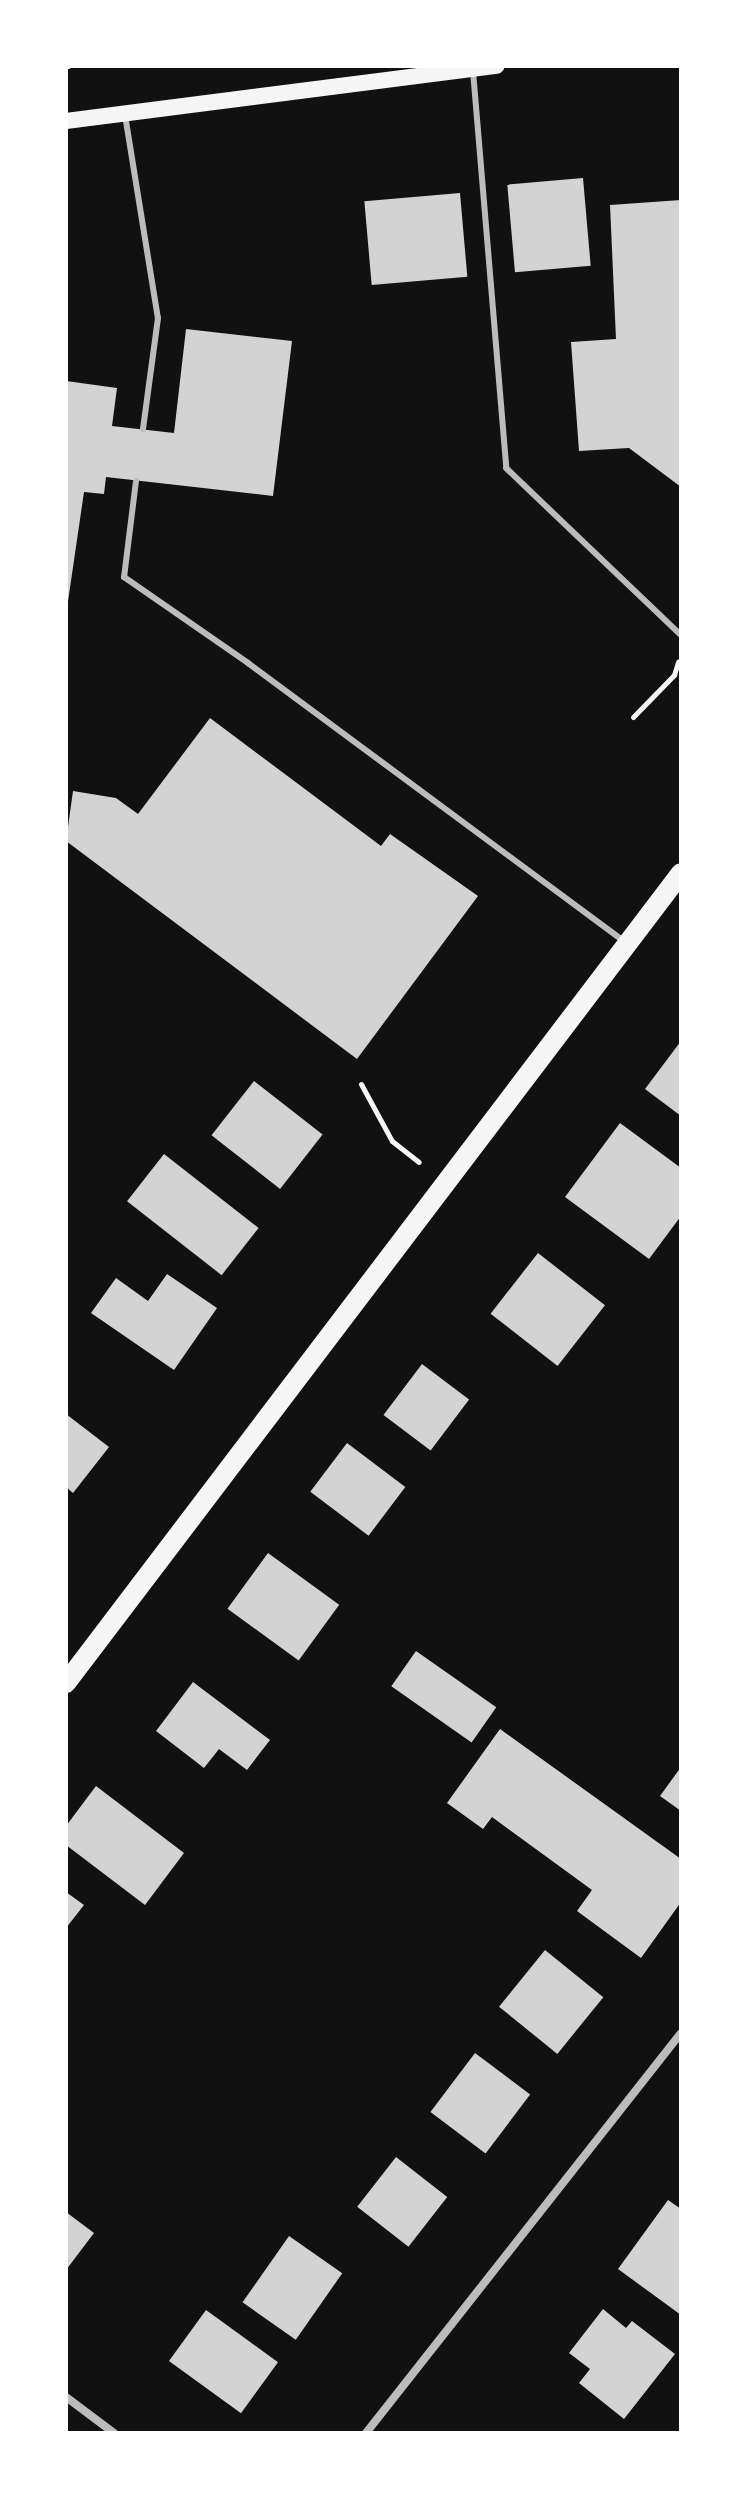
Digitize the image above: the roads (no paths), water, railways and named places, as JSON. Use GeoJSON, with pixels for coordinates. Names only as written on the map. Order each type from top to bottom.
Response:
{"type":"FeatureCollection","features":[{"type":"Feature","properties":{"kind":"main road"},"geometry":{"type":"LineString","coordinates":[[66,121],[497,66]]}},
{"type":"Feature","properties":{"kind":"main road"},"geometry":{"type":"LineString","coordinates":[[66,1683],[681,873]]}},
{"type":"Feature","properties":{"kind":"street"},"geometry":{"type":"LineString","coordinates":[[366,2433],[681,2033]]}},
{"type":"Feature","properties":{"kind":"street"},"geometry":{"type":"LineString","coordinates":[[66,2397],[114,2433]]}},
{"type":"Feature","properties":{"kind":"lane"},"geometry":{"type":"LineString","coordinates":[[473,68],[506,468],[681,635]]}},
{"type":"Feature","properties":{"kind":"lane"},"geometry":{"type":"LineString","coordinates":[[125,115],[158,318],[143,429]]}},
{"type":"Feature","properties":{"kind":"lane"},"geometry":{"type":"LineString","coordinates":[[136,481],[124,577],[248,663],[628,944]]}}]}
